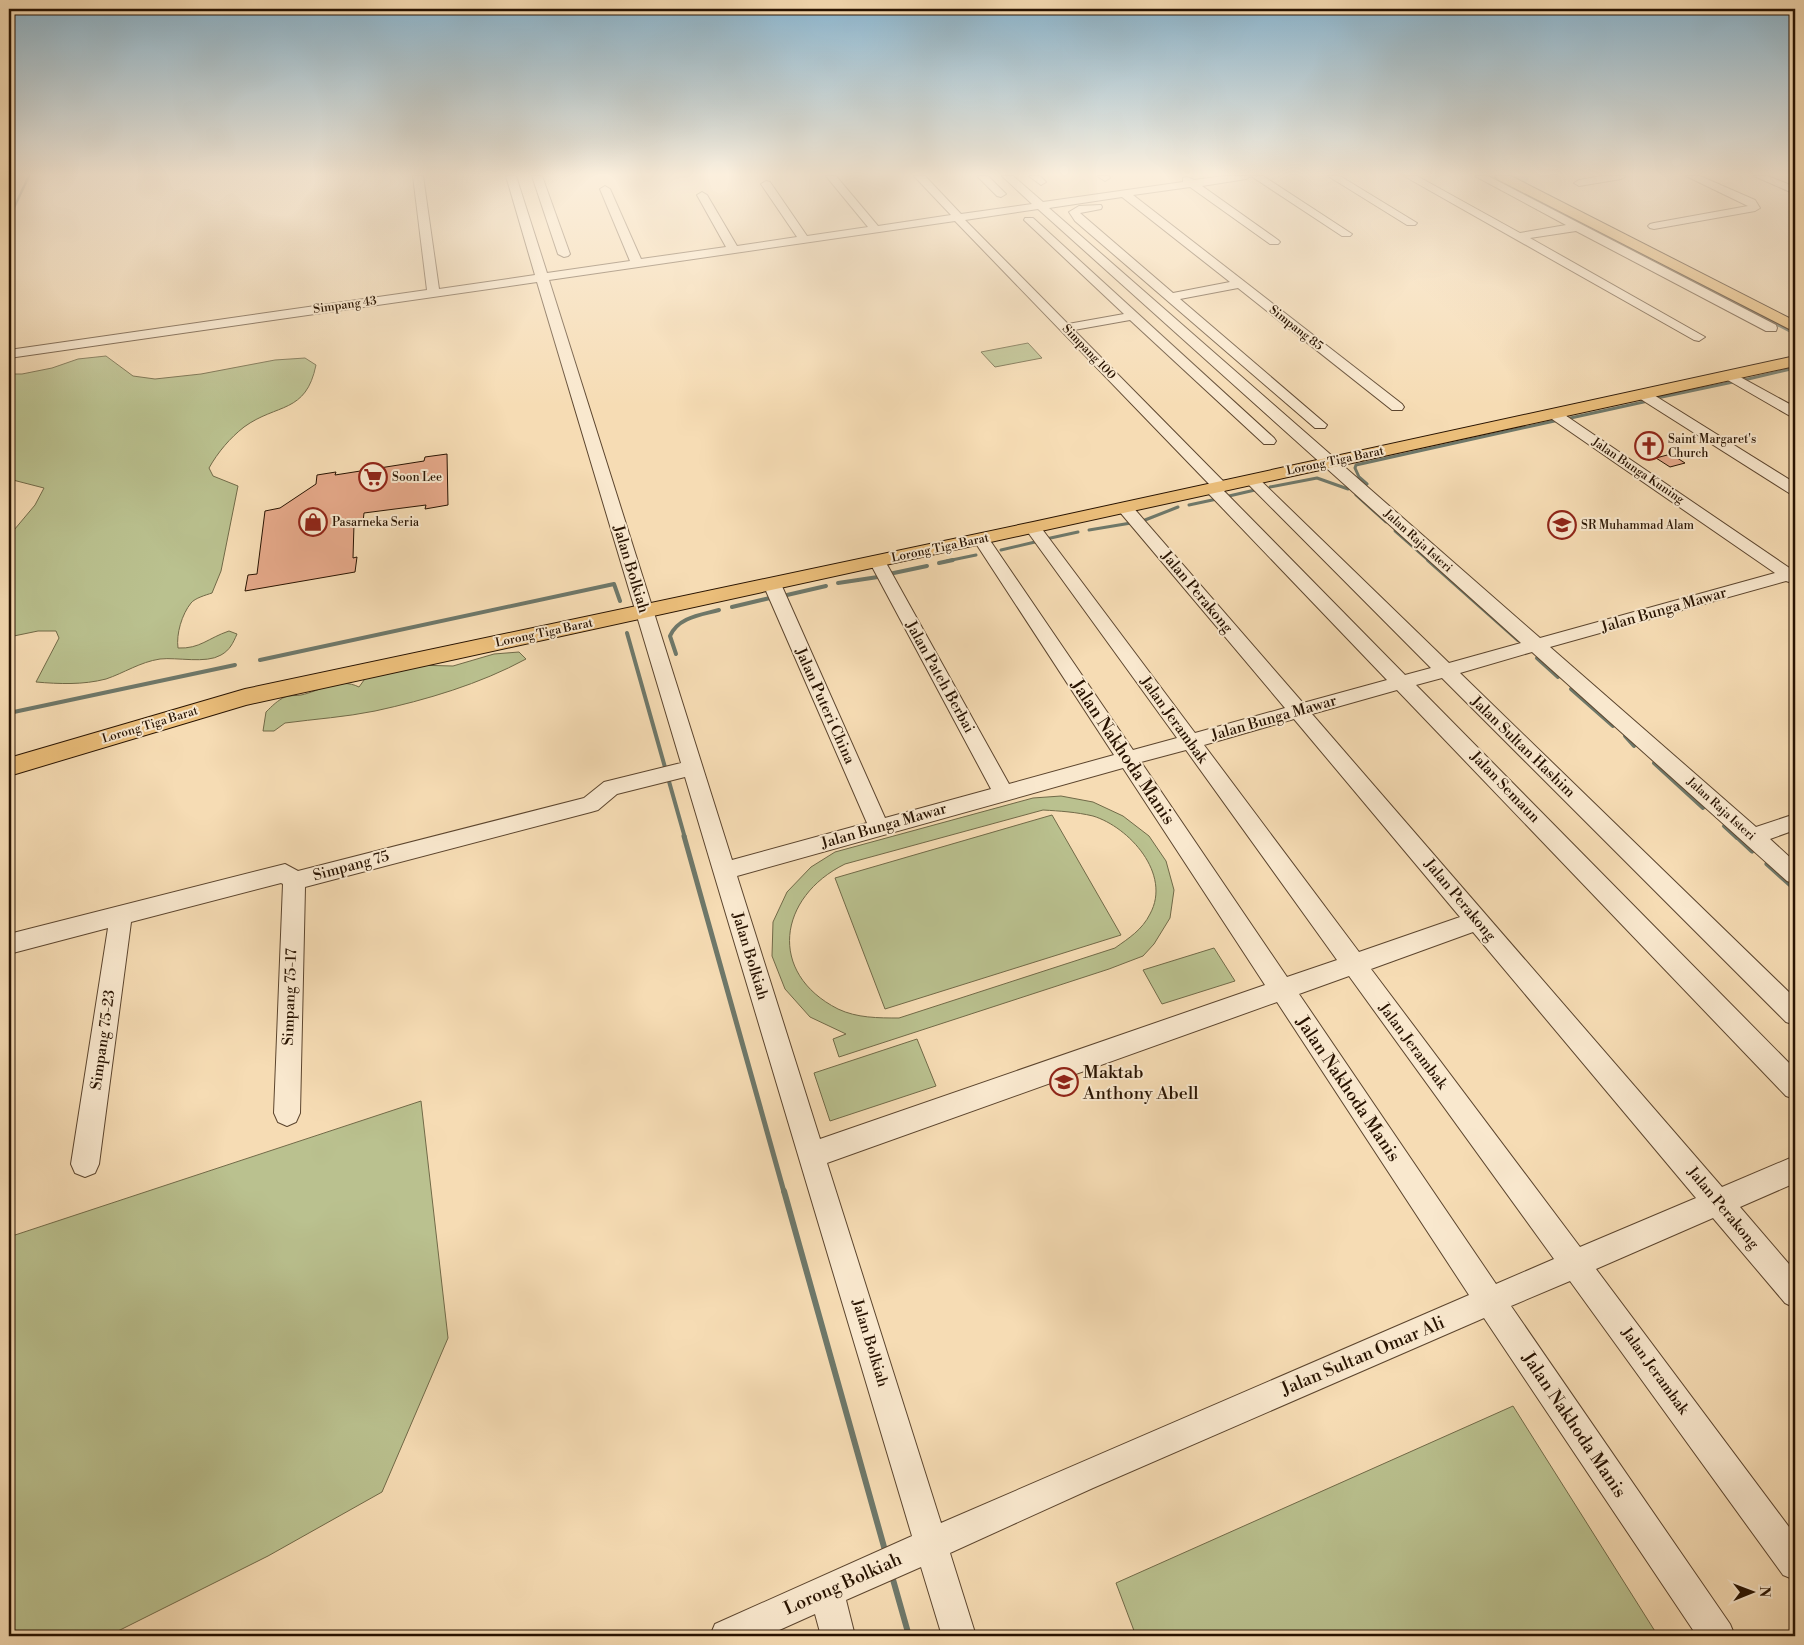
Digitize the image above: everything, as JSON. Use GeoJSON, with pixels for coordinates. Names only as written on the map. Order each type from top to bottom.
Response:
{"type":"FeatureCollection","features":[{"type":"Feature","properties":{"kind":"main road"},"geometry":{"type":"LineString","coordinates":[[1650,253],[1795,327]]}},
{"type":"Feature","properties":{"kind":"main road","name":"Lorong Tiga Barat"},"geometry":{"type":"LineString","coordinates":[[87,744],[245,697],[981,540],[1795,361]]}},
{"type":"Feature","properties":{"kind":"main road"},"geometry":{"type":"LineString","coordinates":[[9,767],[87,744]]}},
{"type":"Feature","properties":{"kind":"main road"},"geometry":{"type":"LineString","coordinates":[[9,778],[87,744]]}},
{"type":"Feature","properties":{"kind":"street"},"geometry":{"type":"LineString","coordinates":[[428,253],[433,292]]}},
{"type":"Feature","properties":{"kind":"street","name":"Jalan Bolkiah"},"geometry":{"type":"LineString","coordinates":[[534,253],[644,612],[677,772],[724,871],[959,1636]]}},
{"type":"Feature","properties":{"kind":"street"},"geometry":{"type":"LineString","coordinates":[[633,253],[637,263]]}},
{"type":"Feature","properties":{"kind":"street","name":"Simpang 43"},"geometry":{"type":"LineString","coordinates":[[9,354],[712,253]]}},
{"type":"Feature","properties":{"kind":"street","name":"Simpang 100"},"geometry":{"type":"LineString","coordinates":[[992,253],[1217,488]]}},
{"type":"Feature","properties":{"kind":"street"},"geometry":{"type":"LineString","coordinates":[[1064,253],[1269,441]]}},
{"type":"Feature","properties":{"kind":"street","name":"Jalan Raja Isteri"},"geometry":{"type":"LineString","coordinates":[[1093,253],[1795,876]]}},
{"type":"Feature","properties":{"kind":"street"},"geometry":{"type":"LineString","coordinates":[[1118,253],[1320,424]]}},
{"type":"Feature","properties":{"kind":"street","name":"Simpang 85"},"geometry":{"type":"LineString","coordinates":[[1201,253],[1397,407]]}},
{"type":"Feature","properties":{"kind":"street"},"geometry":{"type":"LineString","coordinates":[[1547,253],[1699,337]]}},
{"type":"Feature","properties":{"kind":"street"},"geometry":{"type":"LineString","coordinates":[[1626,253],[1771,328]]}},
{"type":"Feature","properties":{"kind":"street"},"geometry":{"type":"LineString","coordinates":[[1169,297],[1241,284]]}},
{"type":"Feature","properties":{"kind":"street"},"geometry":{"type":"LineString","coordinates":[[1065,328],[1133,316]]}},
{"type":"Feature","properties":{"kind":"street"},"geometry":{"type":"LineString","coordinates":[[1731,376],[1795,413]]}},
{"type":"Feature","properties":{"kind":"street"},"geometry":{"type":"LineString","coordinates":[[1644,395],[1795,490]]}},
{"type":"Feature","properties":{"kind":"street","name":"Jalan Bunga Kuning"},"geometry":{"type":"LineString","coordinates":[[1554,414],[1793,576]]}},
{"type":"Feature","properties":{"kind":"street","name":"Jalan Sultan Hashim"},"geometry":{"type":"LineString","coordinates":[[1252,480],[1795,1014]]}},
{"type":"Feature","properties":{"kind":"street","name":"Jalan Semaun"},"geometry":{"type":"LineString","coordinates":[[1217,488],[1795,1087]]}},
{"type":"Feature","properties":{"kind":"street","name":"Jalan Perakong"},"geometry":{"type":"LineString","coordinates":[[1124,508],[1795,1293]]}},
{"type":"Feature","properties":{"kind":"street","name":"Jalan Jerambak"},"geometry":{"type":"LineString","coordinates":[[1033,528],[1353,966],[1576,1264],[1795,1563]]}},
{"type":"Feature","properties":{"kind":"street","name":"Jalan Nakhoda Manis"},"geometry":{"type":"LineString","coordinates":[[981,540],[1490,1301],[1718,1636]]}},
{"type":"Feature","properties":{"kind":"street","name":"Jalan Pateh Berbai"},"geometry":{"type":"LineString","coordinates":[[877,561],[1004,793]]}},
{"type":"Feature","properties":{"kind":"street","name":"Jalan Bunga Mawar"},"geometry":{"type":"LineString","coordinates":[[724,871],[1793,576]]}},
{"type":"Feature","properties":{"kind":"street","name":"Jalan Puteri China"},"geometry":{"type":"LineString","coordinates":[[772,584],[879,827]]}},
{"type":"Feature","properties":{"kind":"street","name":"Simpang 75"},"geometry":{"type":"LineString","coordinates":[[9,944],[285,873],[294,882],[591,804],[610,788],[677,772]]}},
{"type":"Feature","properties":{"kind":"street"},"geometry":{"type":"LineString","coordinates":[[1752,837],[1795,822]]}},
{"type":"Feature","properties":{"kind":"street","name":"Simpang 75-17"},"geometry":{"type":"LineString","coordinates":[[287,1113],[294,882]]}},
{"type":"Feature","properties":{"kind":"street","name":"Simpang 75-23"},"geometry":{"type":"LineString","coordinates":[[85,1164],[121,915]]}},
{"type":"Feature","properties":{"kind":"street"},"geometry":{"type":"LineString","coordinates":[[812,1155],[1478,921]]}},
{"type":"Feature","properties":{"kind":"street","name":"Jalan Sultan Omar Ali"},"geometry":{"type":"LineString","coordinates":[[932,1544],[1795,1169]]}},
{"type":"Feature","properties":{"kind":"street","name":"Lorong Bolkiah"},"geometry":{"type":"LineString","coordinates":[[727,1636],[932,1544]]}},
{"type":"Feature","properties":{"kind":"street"},"geometry":{"type":"LineString","coordinates":[[827,1591],[838,1636]]}},
{"type":"Feature","properties":{"kind":"green space"},"geometry":{"type":"Polygon","coordinates":[[[1028,343],[1042,358],[995,367],[981,352],[1028,343]]]}},
{"type":"Feature","properties":{"kind":"green space"},"geometry":{"type":"Polygon","coordinates":[[[106,356],[133,376],[155,379],[201,374],[275,360],[305,358],[316,365],[311,381],[298,400],[256,419],[244,427],[216,456],[209,468],[213,476],[238,486],[221,571],[212,593],[191,603],[182,618],[178,648],[198,645],[229,631],[237,634],[229,649],[215,658],[153,660],[113,677],[97,681],[71,684],[36,682],[59,638],[56,631],[38,631],[9,637],[9,536],[35,505],[44,488],[9,479],[9,374],[22,374],[52,368],[78,359],[106,356]]]}},
{"type":"Feature","properties":{"kind":"green space"},"geometry":{"type":"Polygon","coordinates":[[[519,652],[526,659],[471,684],[433,696],[364,713],[285,723],[274,731],[263,731],[266,712],[277,701],[287,696],[301,695],[344,683],[359,687],[367,676],[412,665],[453,666],[494,654],[519,652]]]}},
{"type":"Feature","properties":{"kind":"green space"},"geometry":{"type":"Polygon","coordinates":[[[1061,796],[1093,802],[1123,816],[1149,836],[1166,861],[1174,890],[1170,918],[1154,944],[1143,956],[1109,969],[839,1057],[833,1039],[846,1034],[810,1017],[785,989],[772,956],[773,922],[787,892],[811,867],[835,852],[1033,798],[1061,796]],[[1043,810],[845,864],[823,878],[806,896],[795,915],[790,935],[791,956],[800,976],[815,994],[845,1012],[875,1018],[899,1018],[1115,948],[1139,929],[1150,914],[1155,899],[1155,883],[1151,868],[1133,841],[1107,822],[1093,816],[1043,810]]]}},
{"type":"Feature","properties":{"kind":"green space"},"geometry":{"type":"Polygon","coordinates":[[[1052,815],[1121,935],[885,1009],[835,878],[1052,815]]]}},
{"type":"Feature","properties":{"kind":"green space"},"geometry":{"type":"Polygon","coordinates":[[[1214,948],[1235,981],[1162,1004],[1143,970],[1214,948]]]}},
{"type":"Feature","properties":{"kind":"green space"},"geometry":{"type":"Polygon","coordinates":[[[917,1039],[936,1086],[830,1121],[814,1073],[917,1039]]]}},
{"type":"Feature","properties":{"kind":"green space"},"geometry":{"type":"Polygon","coordinates":[[[421,1101],[448,1338],[382,1492],[268,1556],[108,1636],[9,1636],[9,1237],[421,1101]]]}},
{"type":"Feature","properties":{"kind":"green space"},"geometry":{"type":"Polygon","coordinates":[[[1513,1406],[1658,1636],[1136,1636],[1116,1583],[1513,1406]]]}},
{"type":"Feature","properties":{"kind":"building","name":"Pasarneka Seria"},"geometry":{"type":"Polygon","coordinates":[[[447,454],[448,505],[425,509],[426,505],[364,513],[363,522],[354,524],[353,558],[357,557],[355,572],[245,591],[248,575],[257,574],[265,511],[280,508],[316,484],[317,475],[336,472],[335,475],[424,461],[425,457],[447,454]]]}},
{"type":"Feature","properties":{"kind":"building"},"geometry":{"type":"Polygon","coordinates":[[[1671,454],[1685,463],[1670,467],[1656,458],[1671,454]]]}},
{"type":"Feature","properties":{"kind":"waterway"},"geometry":{"type":"LineString","coordinates":[[1638,253],[1795,334]]}},
{"type":"Feature","properties":{"kind":"waterway"},"geometry":{"type":"LineString","coordinates":[[1744,380],[1795,368]]}},
{"type":"Feature","properties":{"kind":"waterway"},"geometry":{"type":"LineString","coordinates":[[1657,398],[1733,382]]}},
{"type":"Feature","properties":{"kind":"waterway"},"geometry":{"type":"LineString","coordinates":[[1566,419],[1648,401]]}},
{"type":"Feature","properties":{"kind":"waterway"},"geometry":{"type":"LineString","coordinates":[[1367,484],[1359,477],[1355,468],[1356,465],[1559,420]]}},
{"type":"Feature","properties":{"kind":"waterway"},"geometry":{"type":"LineString","coordinates":[[1270,487],[1317,478],[1348,489]]}},
{"type":"Feature","properties":{"kind":"waterway"},"geometry":{"type":"LineString","coordinates":[[1229,496],[1255,490]]}},
{"type":"Feature","properties":{"kind":"waterway"},"geometry":{"type":"LineString","coordinates":[[1356,495],[1386,522]]}},
{"type":"Feature","properties":{"kind":"waterway"},"geometry":{"type":"LineString","coordinates":[[1189,505],[1217,499]]}},
{"type":"Feature","properties":{"kind":"waterway"},"geometry":{"type":"LineString","coordinates":[[1145,520],[1178,507]]}},
{"type":"Feature","properties":{"kind":"waterway"},"geometry":{"type":"LineString","coordinates":[[1089,530],[1131,523]]}},
{"type":"Feature","properties":{"kind":"waterway"},"geometry":{"type":"LineString","coordinates":[[1395,531],[1429,561]]}},
{"type":"Feature","properties":{"kind":"waterway"},"geometry":{"type":"LineString","coordinates":[[1046,539],[1078,532]]}},
{"type":"Feature","properties":{"kind":"waterway"},"geometry":{"type":"LineString","coordinates":[[1001,550],[1035,542]]}},
{"type":"Feature","properties":{"kind":"waterway"},"geometry":{"type":"LineString","coordinates":[[947,561],[976,555]]}},
{"type":"Feature","properties":{"kind":"waterway"},"geometry":{"type":"LineString","coordinates":[[939,563],[953,560]]}},
{"type":"Feature","properties":{"kind":"waterway"},"geometry":{"type":"LineString","coordinates":[[1428,560],[1518,640]]}},
{"type":"Feature","properties":{"kind":"waterway"},"geometry":{"type":"LineString","coordinates":[[889,574],[927,566]]}},
{"type":"Feature","properties":{"kind":"waterway"},"geometry":{"type":"LineString","coordinates":[[838,583],[878,577]]}},
{"type":"Feature","properties":{"kind":"waterway"},"geometry":{"type":"LineString","coordinates":[[260,660],[614,584],[620,601]]}},
{"type":"Feature","properties":{"kind":"waterway"},"geometry":{"type":"LineString","coordinates":[[787,595],[826,586]]}},
{"type":"Feature","properties":{"kind":"waterway"},"geometry":{"type":"LineString","coordinates":[[732,607],[770,598]]}},
{"type":"Feature","properties":{"kind":"waterway"},"geometry":{"type":"LineString","coordinates":[[676,654],[670,636],[678,625],[698,615],[719,610]]}},
{"type":"Feature","properties":{"kind":"waterway"},"geometry":{"type":"LineString","coordinates":[[627,633],[685,838]]}},
{"type":"Feature","properties":{"kind":"waterway"},"geometry":{"type":"LineString","coordinates":[[1537,658],[1558,677]]}},
{"type":"Feature","properties":{"kind":"waterway"},"geometry":{"type":"LineString","coordinates":[[9,713],[235,665]]}},
{"type":"Feature","properties":{"kind":"waterway"},"geometry":{"type":"LineString","coordinates":[[1571,689],[1613,726]]}},
{"type":"Feature","properties":{"kind":"waterway"},"geometry":{"type":"LineString","coordinates":[[1625,736],[1634,746]]}},
{"type":"Feature","properties":{"kind":"waterway"},"geometry":{"type":"LineString","coordinates":[[1654,763],[1703,808]]}},
{"type":"Feature","properties":{"kind":"waterway"},"geometry":{"type":"LineString","coordinates":[[1724,826],[1737,838]]}},
{"type":"Feature","properties":{"kind":"waterway"},"geometry":{"type":"LineString","coordinates":[[684,836],[784,1192]]}},
{"type":"Feature","properties":{"kind":"waterway"},"geometry":{"type":"LineString","coordinates":[[1736,836],[1752,851]]}},
{"type":"Feature","properties":{"kind":"waterway"},"geometry":{"type":"LineString","coordinates":[[1767,864],[1795,889]]}},
{"type":"Feature","properties":{"kind":"waterway"},"geometry":{"type":"LineString","coordinates":[[784,1191],[886,1554]]}},
{"type":"Feature","properties":{"kind":"waterway"},"geometry":{"type":"LineString","coordinates":[[892,1576],[909,1636]]}},
{"type":"Feature","properties":{"kind":"place","name":"Saint Margaret's Church"},"geometry":{"type":"Point","coordinates":[1649,446]}},
{"type":"Feature","properties":{"kind":"place","name":"Soon Lee"},"geometry":{"type":"Point","coordinates":[373,477]}},
{"type":"Feature","properties":{"kind":"place","name":"Pasarneka Seria"},"geometry":{"type":"Point","coordinates":[313,522]}},
{"type":"Feature","properties":{"kind":"place","name":"SR Muhammad Alam"},"geometry":{"type":"Point","coordinates":[1562,525]}},
{"type":"Feature","properties":{"kind":"place","name":"Maktab Anthony Abell"},"geometry":{"type":"Point","coordinates":[1064,1082]}}]}
